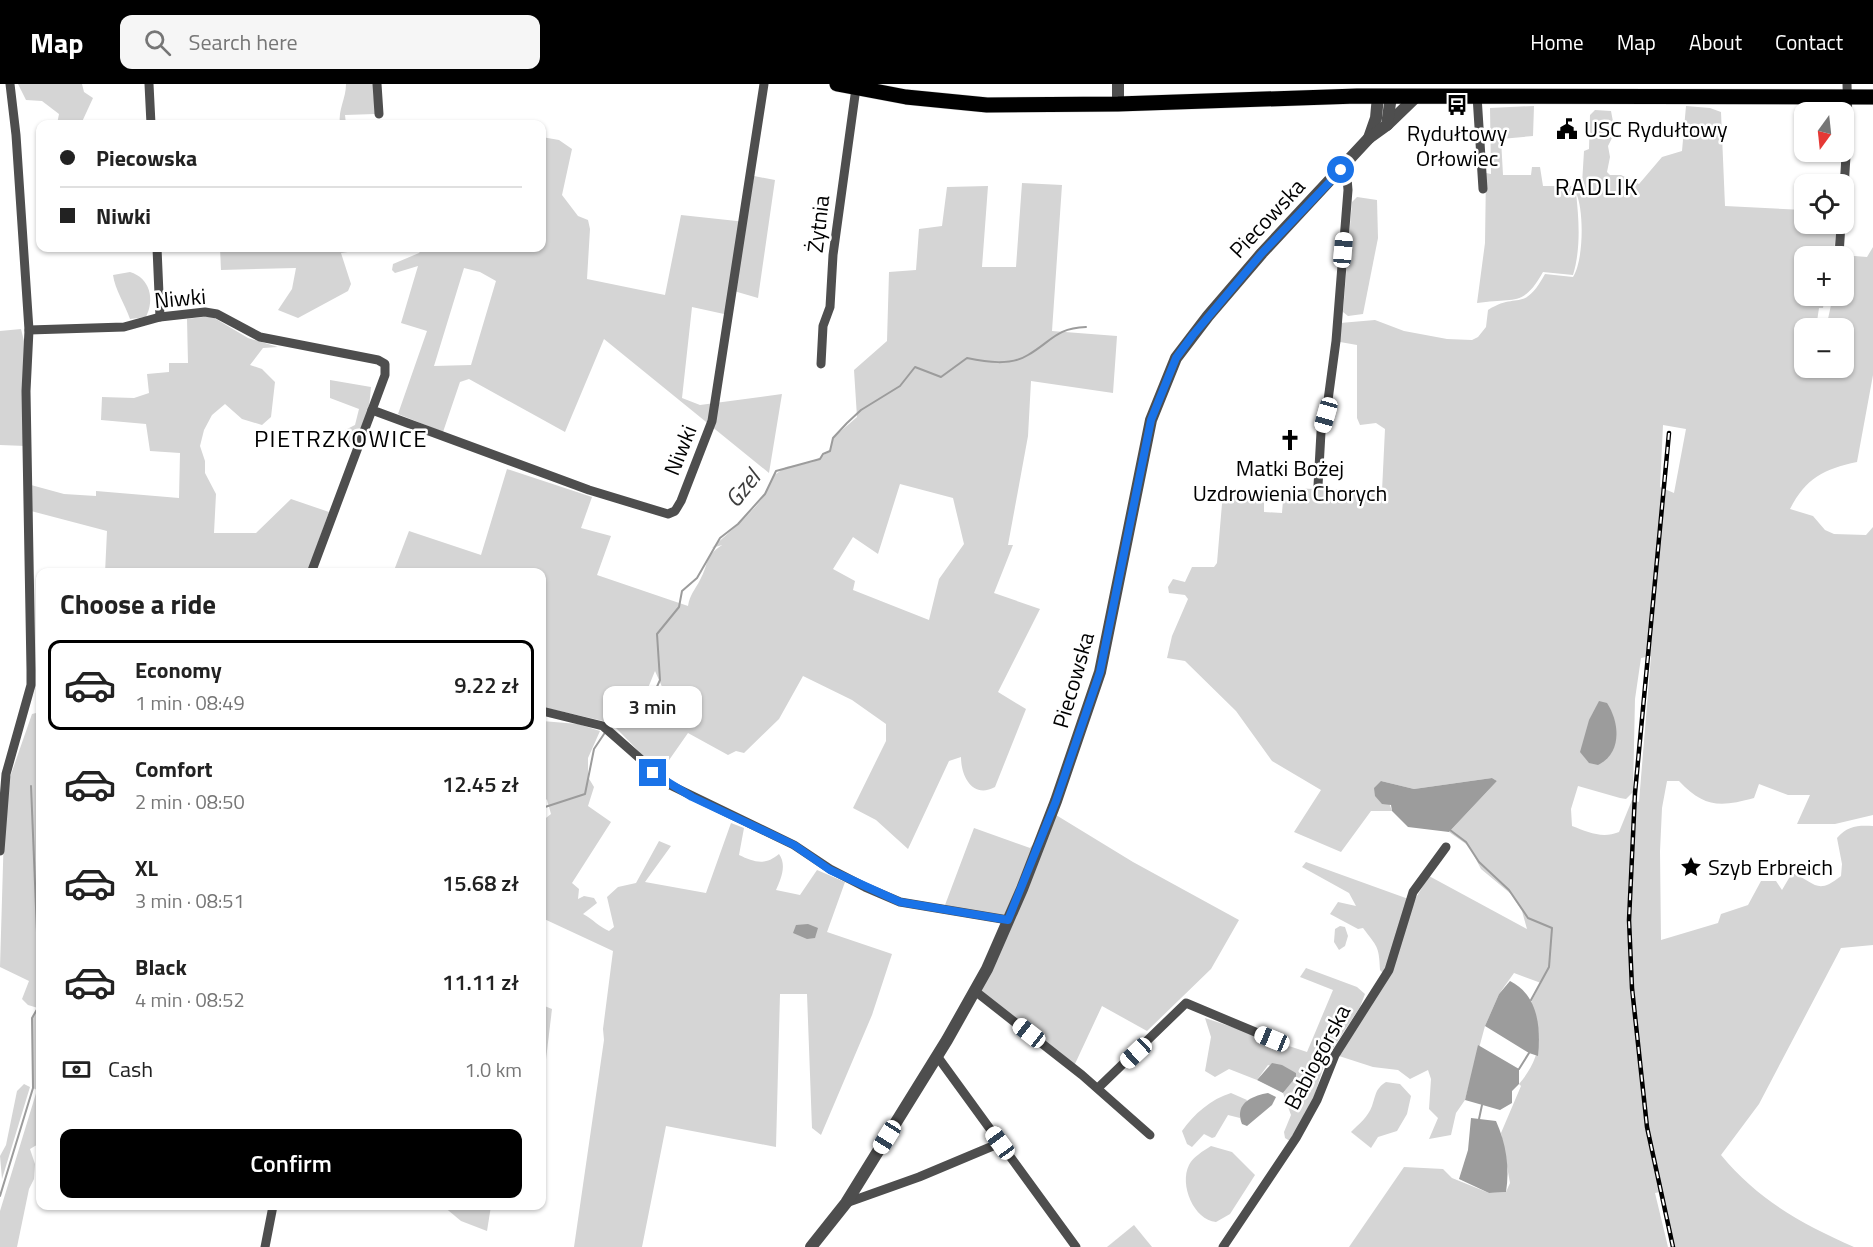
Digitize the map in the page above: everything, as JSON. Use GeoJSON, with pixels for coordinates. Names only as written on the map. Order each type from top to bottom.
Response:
{"type":"FeatureCollection","features":[{"type":"Feature","properties":{"kind":"main road"},"geometry":{"type":"LineString","coordinates":[[837,84],[987,105],[1118,104],[1385,90],[1416,96],[1626,91],[1847,90],[1873,97]]}},
{"type":"Feature","properties":{"kind":"street"},"geometry":{"type":"LineString","coordinates":[[0,851],[6,774],[31,685],[28,543],[30,474],[26,391],[29,330],[16,135],[10,84]]}},
{"type":"Feature","properties":{"kind":"street"},"geometry":{"type":"LineString","coordinates":[[149,84],[151,120]]}},
{"type":"Feature","properties":{"kind":"street"},"geometry":{"type":"LineString","coordinates":[[377,84],[379,114]]}},
{"type":"Feature","properties":{"kind":"street","name":"Niwki"},"geometry":{"type":"LineString","coordinates":[[372,410],[589,490],[668,514],[675,511],[712,421],[764,84]]}},
{"type":"Feature","properties":{"kind":"street"},"geometry":{"type":"LineString","coordinates":[[1118,84],[1118,104]]}},
{"type":"Feature","properties":{"kind":"street","name":"Żytnia"},"geometry":{"type":"LineString","coordinates":[[821,364],[823,326],[830,307],[833,255],[856,88]]}},
{"type":"Feature","properties":{"kind":"street"},"geometry":{"type":"LineString","coordinates":[[1385,90],[1387,125]]}},
{"type":"Feature","properties":{"kind":"street","name":"Piecowska"},"geometry":{"type":"LineString","coordinates":[[1369,138],[1385,90]]}},
{"type":"Feature","properties":{"kind":"street"},"geometry":{"type":"LineString","coordinates":[[1844,174],[1847,90]]}},
{"type":"Feature","properties":{"kind":"street","name":"Piecowska"},"geometry":{"type":"LineString","coordinates":[[811,1247],[846,1203],[937,1056],[975,991],[1008,920],[1056,801],[1100,672],[1151,420],[1176,358],[1208,316],[1369,138],[1387,125],[1416,96]]}},
{"type":"Feature","properties":{"kind":"street"},"geometry":{"type":"LineString","coordinates":[[1477,96],[1483,189]]}},
{"type":"Feature","properties":{"kind":"street"},"geometry":{"type":"LineString","coordinates":[[1318,486],[1321,432],[1326,415],[1336,341],[1348,190],[1347,178],[1341,170]]}},
{"type":"Feature","properties":{"kind":"street"},"geometry":{"type":"LineString","coordinates":[[157,252],[160,317]]}},
{"type":"Feature","properties":{"kind":"street","name":"Niwki"},"geometry":{"type":"LineString","coordinates":[[29,330],[124,327],[160,317],[205,312],[217,314],[260,337],[378,360],[385,364],[385,375],[313,568]]}},
{"type":"Feature","properties":{"kind":"street"},"geometry":{"type":"LineString","coordinates":[[546,712],[603,726],[613,732],[653,773],[670,785],[794,845],[830,870],[865,887],[900,902],[1008,920]]}},
{"type":"Feature","properties":{"kind":"street","name":"Babiogórska"},"geometry":{"type":"LineString","coordinates":[[1224,1247],[1296,1138],[1317,1100],[1335,1055],[1389,970],[1413,892],[1446,847]]}},
{"type":"Feature","properties":{"kind":"street"},"geometry":{"type":"LineString","coordinates":[[975,991],[1098,1088],[1150,1135]]}},
{"type":"Feature","properties":{"kind":"street"},"geometry":{"type":"LineString","coordinates":[[1098,1088],[1186,1003],[1272,1039]]}},
{"type":"Feature","properties":{"kind":"street"},"geometry":{"type":"LineString","coordinates":[[937,1056],[1076,1247]]}},
{"type":"Feature","properties":{"kind":"street"},"geometry":{"type":"LineString","coordinates":[[846,1203],[919,1177],[1000,1143]]}},
{"type":"Feature","properties":{"kind":"street"},"geometry":{"type":"LineString","coordinates":[[266,1247],[272,1210]]}},
{"type":"Feature","properties":{"kind":"shaded area"},"geometry":{"type":"Polygon","coordinates":[[[18,84],[82,84],[84,92],[93,98],[83,120],[58,120],[59,114],[42,101],[26,100],[18,84]]]}},
{"type":"Feature","properties":{"kind":"shaded area"},"geometry":{"type":"Polygon","coordinates":[[[346,84],[373,84],[375,114],[345,115],[346,120],[340,120],[346,84]]]}},
{"type":"Feature","properties":{"kind":"shaded area"},"geometry":{"type":"Polygon","coordinates":[[[1534,106],[1533,136],[1501,139],[1503,175],[1531,175],[1532,167],[1540,167],[1543,186],[1573,186],[1574,189],[1575,185],[1582,184],[1584,151],[1589,149],[1590,115],[1595,110],[1611,111],[1615,132],[1608,146],[1610,157],[1607,172],[1610,175],[1621,175],[1639,184],[1662,157],[1682,151],[1686,106],[1710,108],[1721,112],[1725,206],[1794,209],[1794,234],[1835,234],[1835,246],[1794,246],[1794,306],[1823,306],[1819,308],[1818,318],[1794,318],[1794,378],[1854,378],[1854,318],[1828,318],[1831,306],[1854,306],[1854,256],[1867,257],[1873,247],[1873,375],[1857,462],[1817,476],[1796,498],[1790,509],[1813,516],[1825,530],[1834,534],[1866,535],[1873,527],[1873,815],[1835,824],[1797,824],[1810,795],[1788,795],[1759,784],[1754,798],[1722,804],[1705,801],[1679,781],[1667,781],[1662,808],[1660,851],[1661,940],[1718,923],[1721,914],[1748,905],[1761,881],[1776,881],[1782,890],[1792,873],[1816,885],[1821,886],[1833,882],[1841,876],[1842,864],[1837,838],[1853,827],[1873,826],[1873,945],[1841,948],[1759,1104],[1721,1155],[1735,1171],[1766,1198],[1799,1220],[1854,1247],[1674,1247],[1660,1192],[1655,1193],[1668,1247],[1349,1247],[1404,1167],[1443,1169],[1452,1178],[1489,1193],[1506,1192],[1510,1183],[1501,1133],[1521,1086],[1519,1084],[1527,1074],[1536,1055],[1539,1035],[1531,1002],[1541,983],[1514,973],[1499,994],[1485,1026],[1465,1100],[1456,1113],[1451,1135],[1429,1139],[1438,1118],[1429,1109],[1431,1079],[1428,1070],[1410,1079],[1398,1070],[1373,1067],[1339,1056],[1387,977],[1380,970],[1376,947],[1363,928],[1358,929],[1330,914],[1338,902],[1356,906],[1349,893],[1302,867],[1306,862],[1414,901],[1429,876],[1527,929],[1522,911],[1511,894],[1481,869],[1469,846],[1449,832],[1497,781],[1492,778],[1414,789],[1381,781],[1392,811],[1371,811],[1341,852],[1294,832],[1321,790],[1272,761],[1236,711],[1185,661],[1167,658],[1172,636],[1188,599],[1185,595],[1169,593],[1168,587],[1173,579],[1185,582],[1192,567],[1214,567],[1217,563],[1223,492],[1257,490],[1264,495],[1264,512],[1282,513],[1284,488],[1382,491],[1385,429],[1376,423],[1360,425],[1357,418],[1357,345],[1340,342],[1340,323],[1375,320],[1404,331],[1447,339],[1472,340],[1478,337],[1486,327],[1488,310],[1506,302],[1525,298],[1531,294],[1545,274],[1573,277],[1577,269],[1582,235],[1579,201],[1576,193],[1578,244],[1573,275],[1543,272],[1523,296],[1516,299],[1477,303],[1485,243],[1486,173],[1491,174],[1490,108],[1534,106]],[[1663,425],[1660,487],[1674,493],[1686,429],[1663,425]],[[1651,656],[1641,658],[1635,699],[1633,792],[1626,799],[1578,786],[1571,809],[1572,826],[1601,835],[1619,832],[1632,800],[1639,802],[1651,656]]]}},
{"type":"Feature","properties":{"kind":"shaded area"},"geometry":{"type":"Polygon","coordinates":[[[546,138],[559,140],[572,149],[562,195],[578,216],[588,220],[590,229],[587,279],[665,295],[681,215],[746,222],[754,176],[775,180],[758,298],[734,291],[724,314],[692,307],[682,398],[700,405],[782,394],[769,473],[604,339],[565,432],[469,379],[460,382],[443,432],[398,414],[427,331],[401,323],[418,266],[395,273],[392,270],[393,264],[419,253],[546,252],[546,138]],[[464,268],[434,366],[471,365],[496,281],[480,272],[464,268]]]}},
{"type":"Feature","properties":{"kind":"shaded area"},"geometry":{"type":"Polygon","coordinates":[[[1022,183],[1062,185],[1052,331],[1117,336],[1113,393],[1031,381],[1028,436],[1008,545],[1013,545],[994,593],[1040,609],[998,692],[1026,709],[995,787],[987,790],[975,788],[963,772],[961,757],[949,761],[908,849],[876,820],[853,808],[886,741],[886,724],[852,700],[803,676],[779,719],[744,753],[736,751],[728,755],[688,733],[660,773],[615,727],[646,707],[663,689],[655,671],[641,705],[612,723],[546,708],[546,568],[395,568],[409,531],[481,555],[507,469],[592,497],[581,528],[611,536],[597,575],[688,606],[710,557],[722,545],[712,548],[756,506],[773,476],[786,467],[813,462],[830,451],[833,438],[857,417],[854,370],[887,341],[889,272],[916,270],[919,229],[942,226],[947,187],[988,186],[982,267],[1016,267],[1022,183]],[[900,484],[878,554],[853,537],[833,569],[855,581],[853,590],[929,620],[939,579],[964,544],[953,498],[900,484]]]}},
{"type":"Feature","properties":{"kind":"shaded area"},"geometry":{"type":"Polygon","coordinates":[[[1357,197],[1377,200],[1378,238],[1363,314],[1348,316],[1343,312],[1352,202],[1357,197]]]}},
{"type":"Feature","properties":{"kind":"shaded area"},"geometry":{"type":"Polygon","coordinates":[[[220,252],[348,252],[341,253],[351,284],[348,291],[298,318],[278,310],[292,289],[296,268],[221,270],[220,252]]]}},
{"type":"Feature","properties":{"kind":"shaded area"},"geometry":{"type":"Polygon","coordinates":[[[130,272],[142,279],[149,290],[150,303],[146,317],[130,319],[116,286],[113,275],[130,272]]]}},
{"type":"Feature","properties":{"kind":"shaded area"},"geometry":{"type":"Polygon","coordinates":[[[211,316],[248,338],[278,347],[263,348],[250,365],[262,369],[275,382],[271,417],[262,425],[242,419],[225,404],[212,415],[204,430],[200,446],[205,461],[205,473],[216,494],[214,533],[256,533],[291,499],[329,512],[309,568],[105,568],[107,531],[31,511],[31,485],[64,494],[96,496],[96,491],[179,498],[180,453],[150,451],[146,424],[101,420],[102,397],[134,398],[149,393],[147,374],[169,372],[169,363],[188,363],[187,319],[211,316]]]}},
{"type":"Feature","properties":{"kind":"shaded area"},"geometry":{"type":"Polygon","coordinates":[[[21,329],[25,345],[26,446],[0,445],[0,331],[21,329]]]}},
{"type":"Feature","properties":{"kind":"shaded area"},"geometry":{"type":"Polygon","coordinates":[[[330,380],[371,387],[364,426],[355,439],[349,443],[345,430],[355,425],[359,409],[330,398],[330,380]]]}},
{"type":"Feature","properties":{"kind":"shaded area"},"geometry":{"type":"Polygon","coordinates":[[[1599,701],[1607,703],[1611,711],[1616,737],[1611,753],[1598,765],[1589,763],[1580,752],[1589,720],[1599,701]]]}},
{"type":"Feature","properties":{"kind":"shaded area"},"geometry":{"type":"Polygon","coordinates":[[[36,713],[36,1007],[28,1005],[22,999],[29,981],[0,967],[4,831],[9,780],[32,714],[36,713]]]}},
{"type":"Feature","properties":{"kind":"shaded area"},"geometry":{"type":"Polygon","coordinates":[[[546,721],[578,724],[600,731],[588,758],[588,777],[594,787],[588,806],[611,822],[572,883],[579,889],[578,899],[584,896],[594,898],[597,903],[583,914],[609,931],[614,927],[607,897],[618,887],[636,883],[659,841],[671,846],[645,882],[706,893],[731,823],[744,828],[739,855],[759,862],[774,858],[779,854],[783,867],[776,890],[800,895],[817,870],[845,882],[827,932],[892,954],[872,1015],[821,1135],[812,1128],[807,994],[780,994],[776,1147],[666,1126],[642,1247],[574,1247],[604,1040],[603,1029],[613,951],[546,920],[546,818],[551,814],[547,800],[546,721]]]}},
{"type":"Feature","properties":{"kind":"shaded area"},"geometry":{"type":"Polygon","coordinates":[[[1492,778],[1497,781],[1449,832],[1408,827],[1392,811],[1391,805],[1382,804],[1375,796],[1374,788],[1381,781],[1414,789],[1492,778]]]}},
{"type":"Feature","properties":{"kind":"shaded area"},"geometry":{"type":"Polygon","coordinates":[[[1056,815],[1133,862],[1239,920],[1211,969],[1147,1031],[1102,1006],[1074,1066],[975,991],[1002,919],[945,905],[974,828],[1030,848],[1056,815]]]}},
{"type":"Feature","properties":{"kind":"shaded area"},"geometry":{"type":"Polygon","coordinates":[[[808,924],[818,928],[815,938],[807,939],[793,933],[796,925],[808,924]]]}},
{"type":"Feature","properties":{"kind":"shaded area"},"geometry":{"type":"Polygon","coordinates":[[[1340,926],[1345,927],[1348,936],[1345,946],[1339,950],[1334,942],[1335,929],[1340,926]]]}},
{"type":"Feature","properties":{"kind":"shaded area"},"geometry":{"type":"Polygon","coordinates":[[[1306,968],[1357,987],[1365,994],[1360,1007],[1326,1059],[1314,1097],[1290,1141],[1285,1138],[1284,1132],[1291,1115],[1283,1093],[1296,1077],[1296,1073],[1268,1065],[1257,1080],[1229,1069],[1215,1077],[1205,1071],[1211,1037],[1205,1018],[1307,1052],[1333,990],[1300,977],[1306,968]]]}},
{"type":"Feature","properties":{"kind":"shaded area"},"geometry":{"type":"Polygon","coordinates":[[[1510,981],[1527,995],[1536,1013],[1539,1034],[1538,1056],[1529,1053],[1485,1026],[1499,994],[1510,981]]]}},
{"type":"Feature","properties":{"kind":"shaded area"},"geometry":{"type":"Polygon","coordinates":[[[546,1007],[552,1009],[546,1059],[546,1007]]]}},
{"type":"Feature","properties":{"kind":"shaded area"},"geometry":{"type":"Polygon","coordinates":[[[36,1011],[36,1090],[33,1088],[32,1018],[36,1011]]]}},
{"type":"Feature","properties":{"kind":"shaded area"},"geometry":{"type":"Polygon","coordinates":[[[1478,1045],[1519,1069],[1519,1084],[1512,1091],[1512,1103],[1500,1110],[1465,1100],[1478,1045]]]}},
{"type":"Feature","properties":{"kind":"shaded area"},"geometry":{"type":"Polygon","coordinates":[[[1272,1063],[1282,1065],[1296,1073],[1296,1077],[1283,1093],[1257,1080],[1272,1063]]]}},
{"type":"Feature","properties":{"kind":"shaded area"},"geometry":{"type":"Polygon","coordinates":[[[1386,1082],[1400,1084],[1411,1096],[1407,1114],[1397,1131],[1378,1137],[1371,1148],[1351,1132],[1368,1114],[1375,1095],[1386,1082]]]}},
{"type":"Feature","properties":{"kind":"shaded area"},"geometry":{"type":"Polygon","coordinates":[[[24,1084],[30,1087],[2,1179],[0,1156],[6,1145],[17,1091],[24,1084]]]}},
{"type":"Feature","properties":{"kind":"shaded area"},"geometry":{"type":"Polygon","coordinates":[[[36,1093],[36,1145],[30,1149],[35,1164],[34,1179],[29,1189],[17,1247],[0,1247],[0,1211],[36,1093]]]}},
{"type":"Feature","properties":{"kind":"shaded area"},"geometry":{"type":"Polygon","coordinates":[[[1231,1093],[1247,1100],[1240,1118],[1228,1115],[1215,1137],[1204,1134],[1192,1147],[1187,1144],[1182,1131],[1187,1125],[1210,1103],[1231,1093]]]}},
{"type":"Feature","properties":{"kind":"shaded area"},"geometry":{"type":"Polygon","coordinates":[[[1268,1093],[1276,1097],[1272,1105],[1247,1126],[1242,1124],[1240,1111],[1242,1106],[1256,1096],[1268,1093]]]}},
{"type":"Feature","properties":{"kind":"shaded area"},"geometry":{"type":"Polygon","coordinates":[[[1471,1118],[1496,1121],[1506,1156],[1508,1174],[1506,1192],[1489,1193],[1459,1179],[1468,1150],[1471,1118]]]}},
{"type":"Feature","properties":{"kind":"shaded area"},"geometry":{"type":"Polygon","coordinates":[[[1211,1146],[1232,1152],[1255,1175],[1230,1214],[1216,1222],[1208,1220],[1195,1208],[1190,1200],[1186,1182],[1186,1173],[1191,1162],[1198,1154],[1211,1146]]]}},
{"type":"Feature","properties":{"kind":"shaded area"},"geometry":{"type":"Polygon","coordinates":[[[448,1210],[490,1210],[487,1231],[461,1221],[448,1210]]]}},
{"type":"Feature","properties":{"kind":"shaded area"},"geometry":{"type":"Polygon","coordinates":[[[1134,1225],[1152,1247],[1107,1247],[1134,1225]]]}},
{"type":"Feature","properties":{"kind":"waterway","name":"Gzel"},"geometry":{"type":"LineString","coordinates":[[609,726],[616,716],[641,705],[655,691],[660,680],[657,634],[679,607],[682,591],[697,578],[720,538],[738,524],[765,494],[776,471],[820,459],[823,454],[830,451],[833,438],[847,423],[861,410],[900,386],[915,367],[941,377],[967,358],[990,362],[1014,361],[1028,355],[1061,333],[1086,327]]}},
{"type":"Feature","properties":{"kind":"waterway","name":"Gzel"},"geometry":{"type":"LineString","coordinates":[[546,807],[585,794],[594,749],[606,731]]}},
{"type":"Feature","properties":{"kind":"waterway"},"geometry":{"type":"LineString","coordinates":[[31,786],[36,908]]}},
{"type":"Feature","properties":{"kind":"waterway"},"geometry":{"type":"LineString","coordinates":[[1450,830],[1466,842],[1479,862],[1509,890],[1528,918],[1552,928],[1549,967],[1531,1000]]}},
{"type":"Feature","properties":{"kind":"waterway","name":"Gzel"},"geometry":{"type":"LineString","coordinates":[[0,1196],[33,1088],[32,1018],[36,1011]]}},
{"type":"Feature","properties":{"kind":"waterway"},"geometry":{"type":"LineString","coordinates":[[1519,1069],[1529,1053]]}},
{"type":"Feature","properties":{"kind":"waterway"},"geometry":{"type":"LineString","coordinates":[[1479,1119],[1482,1105]]}},
{"type":"Feature","properties":{"kind":"railway"},"geometry":{"type":"LineString","coordinates":[[1669,433],[1635,793],[1629,920],[1632,988],[1647,1127],[1673,1247]]}},
{"type":"Feature","properties":{"kind":"place","name":"Rydułtowy Orłowiec"},"geometry":{"type":"Point","coordinates":[1457,105]}},
{"type":"Feature","properties":{"kind":"place","name":"USC Rydułtowy"},"geometry":{"type":"Point","coordinates":[1567,129]}},
{"type":"Feature","properties":{"kind":"place","name":"Matki Bożej Uzdrowienia Chorych"},"geometry":{"type":"Point","coordinates":[1290,440]}},
{"type":"Feature","properties":{"kind":"place","name":"Szyb Erbreich"},"geometry":{"type":"Point","coordinates":[1691,867]}},
{"type":"Feature","properties":{"kind":"district","name":"RADLIK"},"geometry":{"type":"Point","coordinates":[1597,186]}},
{"type":"Feature","properties":{"kind":"district","name":"PIETRZKOWICE"},"geometry":{"type":"Point","coordinates":[341,438]}},
{"type":"Feature","properties":{"kind":"route"},"geometry":{"type":"LineString","coordinates":[[653,773],[692,797],[794,845],[830,870],[900,902],[1008,920],[1022,890],[1091,703],[1109,634],[1151,420],[1164,385],[1176,358],[1208,316],[1262,253],[1341,170]]}}]}
